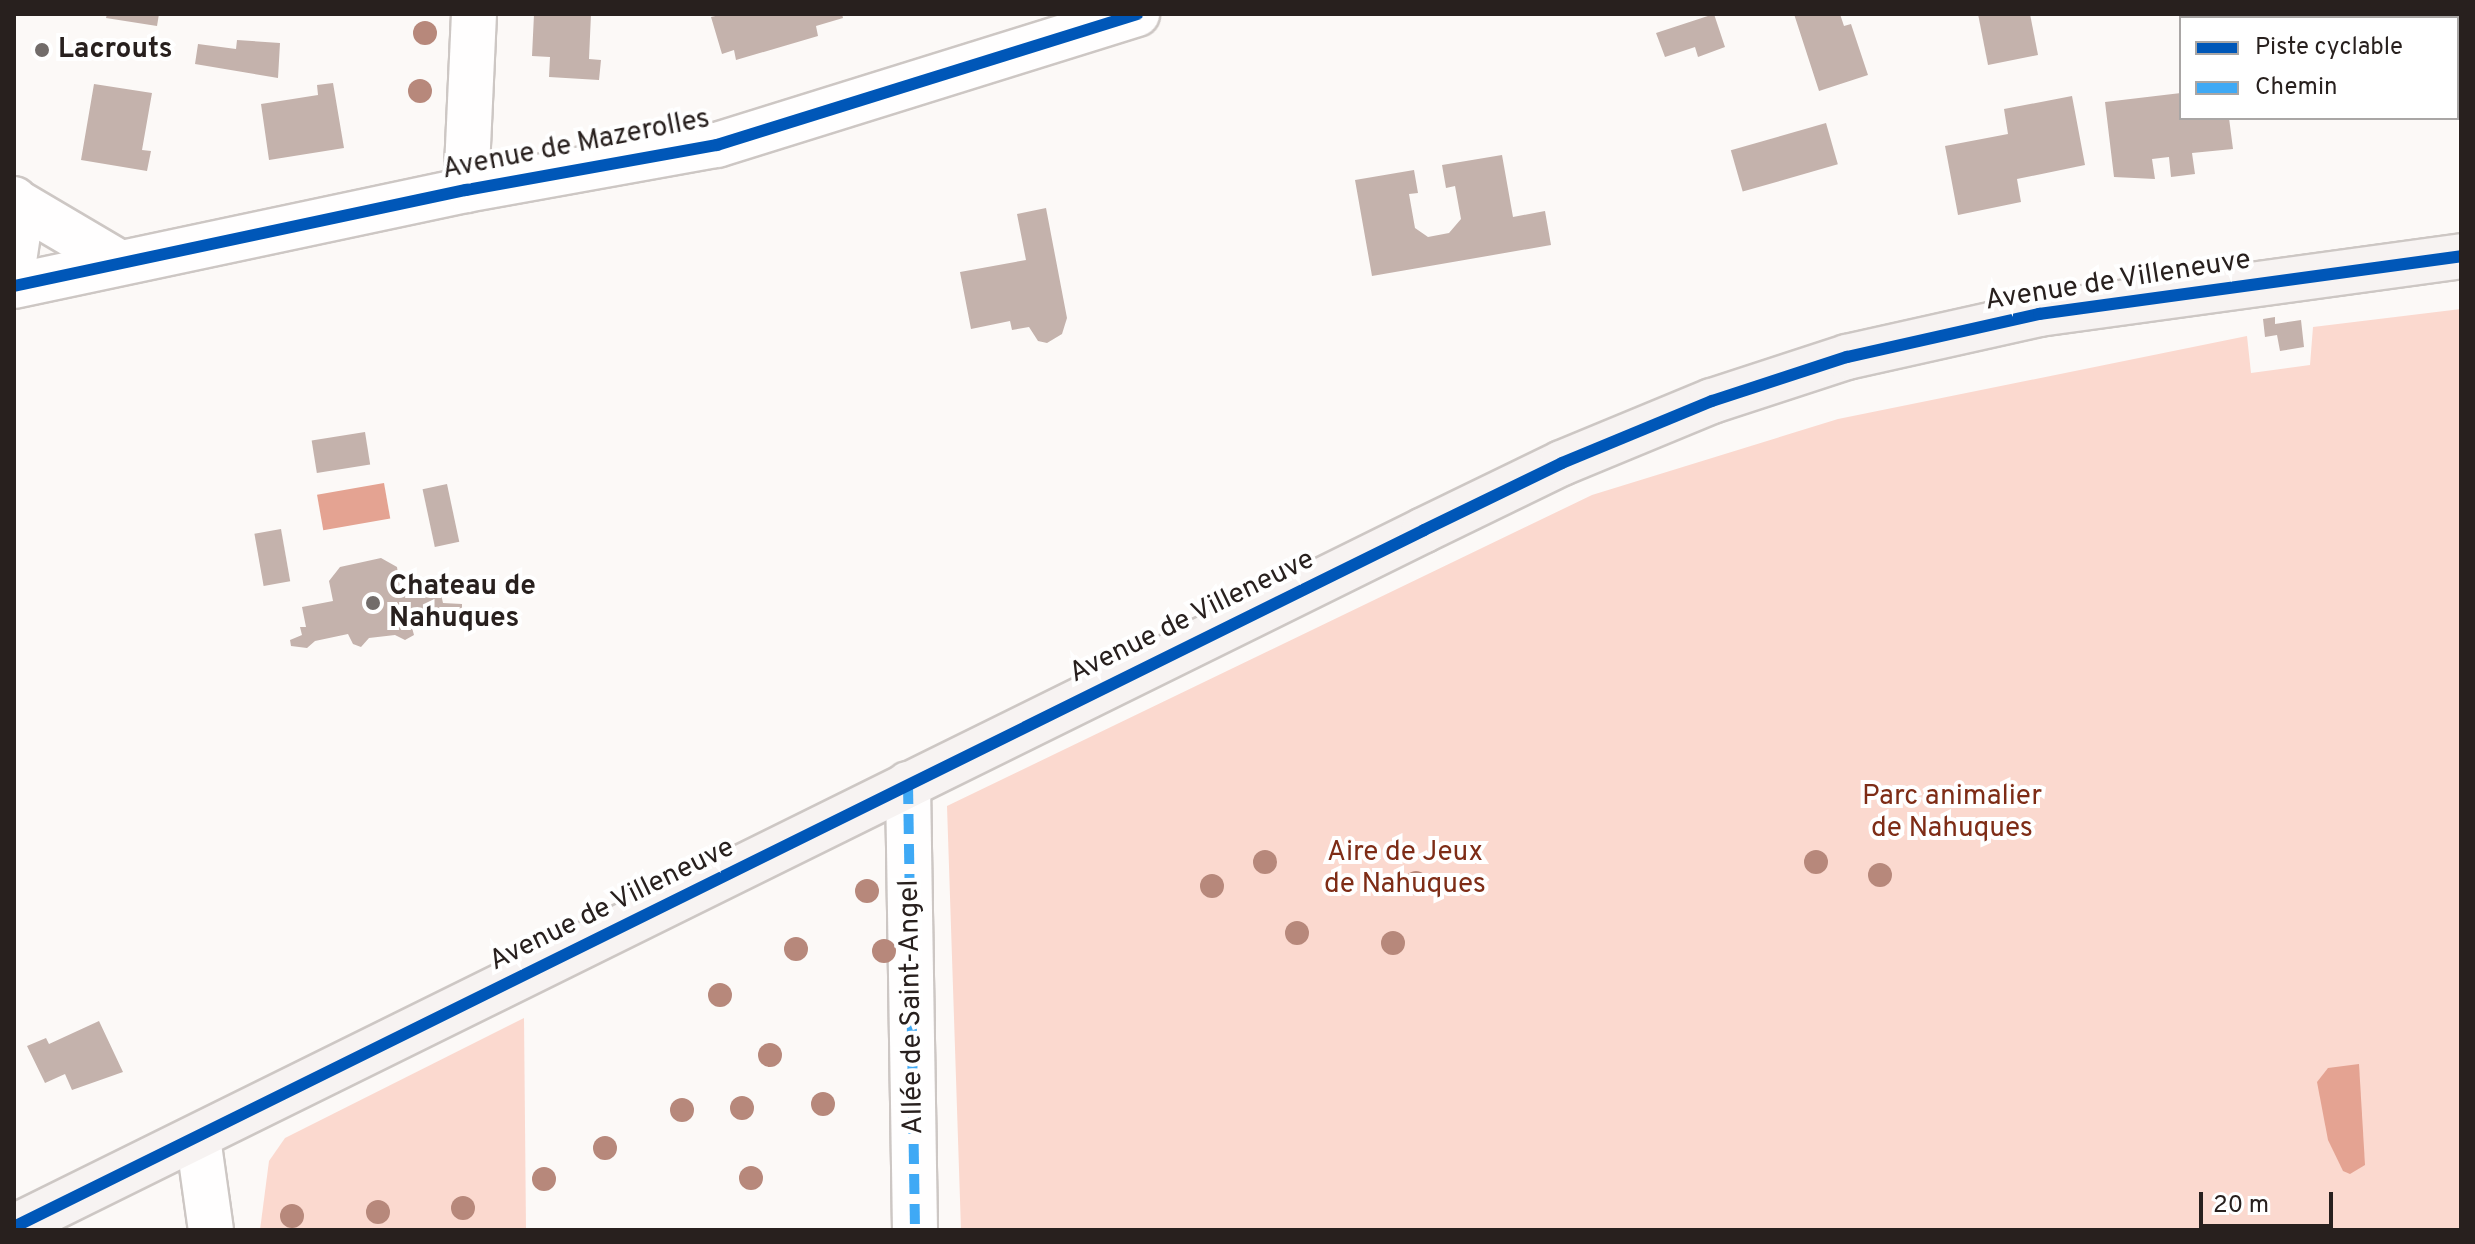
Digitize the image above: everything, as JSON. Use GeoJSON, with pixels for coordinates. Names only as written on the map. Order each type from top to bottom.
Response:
{"type":"FeatureCollection","features":[{"type":"Feature","properties":{"kind":"main road","name":"Avenue de Villeneuve"},"geometry":{"type":"LineString","coordinates":[[14,1227],[1562,463],[1712,401],[1847,357],[2039,314],[2461,256]]}},
{"type":"Feature","properties":{"kind":"street"},"geometry":{"type":"LineString","coordinates":[[466,190],[474,14]]}},
{"type":"Feature","properties":{"kind":"street","name":"Avenue de Mazerolles"},"geometry":{"type":"LineString","coordinates":[[14,286],[115,260],[466,190],[717,145],[1137,14]]}},
{"type":"Feature","properties":{"kind":"street"},"geometry":{"type":"LineString","coordinates":[[15,200],[115,260]]}},
{"type":"Feature","properties":{"kind":"street"},"geometry":{"type":"LineString","coordinates":[[14,261],[20,221],[15,200]]}},
{"type":"Feature","properties":{"kind":"street","name":"Allée de Saint-Angel"},"geometry":{"type":"LineString","coordinates":[[908,784],[915,1230]]}},
{"type":"Feature","properties":{"kind":"street"},"geometry":{"type":"LineString","coordinates":[[198,1138],[211,1230]]}},
{"type":"Feature","properties":{"kind":"green space","name":"Parc animalier de Nahuques"},"geometry":{"type":"Polygon","coordinates":[[[2461,309],[2461,1230],[961,1230],[947,806],[1592,495],[1838,419],[2247,336],[2251,373],[2310,365],[2313,327],[2461,309]]]}},
{"type":"Feature","properties":{"kind":"green space"},"geometry":{"type":"Polygon","coordinates":[[[524,1018],[526,1230],[260,1230],[269,1161],[285,1138],[524,1018]]]}},
{"type":"Feature","properties":{"kind":"shaded area"},"geometry":{"type":"Polygon","coordinates":[[[384,483],[390,518],[323,530],[317,495],[384,483]]]}},
{"type":"Feature","properties":{"kind":"shaded area"},"geometry":{"type":"Polygon","coordinates":[[[2359,1064],[2365,1165],[2350,1174],[2343,1171],[2328,1140],[2317,1082],[2328,1068],[2359,1064]]]}},
{"type":"Feature","properties":{"kind":"building"},"geometry":{"type":"Polygon","coordinates":[[[107,14],[159,14],[157,26],[106,18],[107,14]]]}},
{"type":"Feature","properties":{"kind":"building"},"geometry":{"type":"Polygon","coordinates":[[[534,14],[591,14],[589,59],[601,60],[599,80],[549,77],[550,57],[532,56],[534,14]]]}},
{"type":"Feature","properties":{"kind":"building"},"geometry":{"type":"Polygon","coordinates":[[[724,14],[842,14],[843,18],[816,26],[818,36],[736,60],[734,50],[722,54],[711,17],[724,14]]]}},
{"type":"Feature","properties":{"kind":"building"},"geometry":{"type":"Polygon","coordinates":[[[1714,14],[1725,47],[1698,57],[1695,47],[1665,57],[1656,33],[1714,14]]]}},
{"type":"Feature","properties":{"kind":"building"},"geometry":{"type":"Polygon","coordinates":[[[1794,14],[1840,14],[1844,26],[1851,24],[1868,75],[1819,91],[1794,14]]]}},
{"type":"Feature","properties":{"kind":"building"},"geometry":{"type":"Polygon","coordinates":[[[1978,14],[2030,14],[2038,55],[1988,65],[1978,14]]]}},
{"type":"Feature","properties":{"kind":"building"},"geometry":{"type":"Polygon","coordinates":[[[2461,14],[2461,76],[2459,16],[2421,16],[2461,14]]]}},
{"type":"Feature","properties":{"kind":"building"},"geometry":{"type":"Polygon","coordinates":[[[237,40],[280,43],[278,78],[195,64],[198,44],[236,49],[237,40]]]}},
{"type":"Feature","properties":{"kind":"building"},"geometry":{"type":"Polygon","coordinates":[[[333,83],[344,148],[269,160],[261,104],[318,95],[317,85],[333,83]]]}},
{"type":"Feature","properties":{"kind":"building"},"geometry":{"type":"Polygon","coordinates":[[[94,84],[152,93],[142,150],[151,151],[147,171],[81,160],[94,84]]]}},
{"type":"Feature","properties":{"kind":"building"},"geometry":{"type":"Polygon","coordinates":[[[2179,93],[2179,120],[2229,120],[2233,149],[2192,153],[2195,174],[2171,177],[2169,157],[2152,159],[2155,179],[2114,177],[2105,102],[2179,93]]]}},
{"type":"Feature","properties":{"kind":"building"},"geometry":{"type":"Polygon","coordinates":[[[2072,96],[2085,165],[2017,179],[2021,202],[1958,215],[1945,146],[2008,134],[2004,109],[2072,96]]]}},
{"type":"Feature","properties":{"kind":"building"},"geometry":{"type":"Polygon","coordinates":[[[1826,123],[1838,164],[1743,192],[1731,150],[1826,123]]]}},
{"type":"Feature","properties":{"kind":"building"},"geometry":{"type":"Polygon","coordinates":[[[1502,155],[1513,217],[1545,211],[1551,245],[1372,276],[1355,180],[1414,170],[1418,193],[1409,194],[1415,228],[1428,237],[1449,233],[1461,219],[1455,186],[1446,188],[1442,165],[1502,155]]]}},
{"type":"Feature","properties":{"kind":"building"},"geometry":{"type":"Polygon","coordinates":[[[1046,208],[1067,318],[1062,334],[1047,343],[1038,341],[1029,327],[1012,330],[1010,321],[971,329],[960,272],[1026,260],[1017,214],[1046,208]]]}},
{"type":"Feature","properties":{"kind":"building"},"geometry":{"type":"Polygon","coordinates":[[[2275,317],[2275,324],[2301,320],[2304,347],[2280,351],[2277,335],[2265,337],[2263,319],[2275,317]]]}},
{"type":"Feature","properties":{"kind":"building"},"geometry":{"type":"Polygon","coordinates":[[[365,432],[370,465],[317,473],[312,440],[365,432]]]}},
{"type":"Feature","properties":{"kind":"building"},"geometry":{"type":"Polygon","coordinates":[[[447,484],[459,542],[435,547],[423,489],[447,484]]]}},
{"type":"Feature","properties":{"kind":"building"},"geometry":{"type":"Polygon","coordinates":[[[281,529],[290,581],[264,586],[254,534],[281,529]]]}},
{"type":"Feature","properties":{"kind":"building"},"geometry":{"type":"Polygon","coordinates":[[[381,558],[397,567],[400,588],[438,581],[443,603],[462,604],[462,618],[411,624],[414,635],[405,640],[395,635],[369,638],[361,647],[353,644],[348,634],[315,641],[307,648],[291,646],[290,640],[302,635],[300,627],[306,627],[302,607],[333,601],[329,581],[340,567],[381,558]]]}},
{"type":"Feature","properties":{"kind":"building"},"geometry":{"type":"Polygon","coordinates":[[[99,1021],[123,1072],[72,1090],[65,1074],[45,1083],[27,1046],[46,1038],[49,1044],[99,1021]]]}},
{"type":"Feature","properties":{"kind":"marked path"},"geometry":{"type":"LineString","coordinates":[[908,784],[915,1230]]}},
{"type":"Feature","properties":{"kind":"cycle path"},"geometry":{"type":"LineString","coordinates":[[14,286],[466,190],[717,145],[1137,14]]}},
{"type":"Feature","properties":{"kind":"cycle path"},"geometry":{"type":"LineString","coordinates":[[14,1227],[1424,530],[1562,463],[1712,401],[1847,357],[2039,314],[2461,256]]}},
{"type":"Feature","properties":{"kind":"place","name":"Lacrouts"},"geometry":{"type":"Point","coordinates":[42,50]}},
{"type":"Feature","properties":{"kind":"place","name":"Chateau de Nahuques"},"geometry":{"type":"Point","coordinates":[373,603]}},
{"type":"Feature","properties":{"kind":"park label","name":"Aire de Jeux de Nahuques"},"geometry":{"type":"Point","coordinates":[1405,869]}}]}
